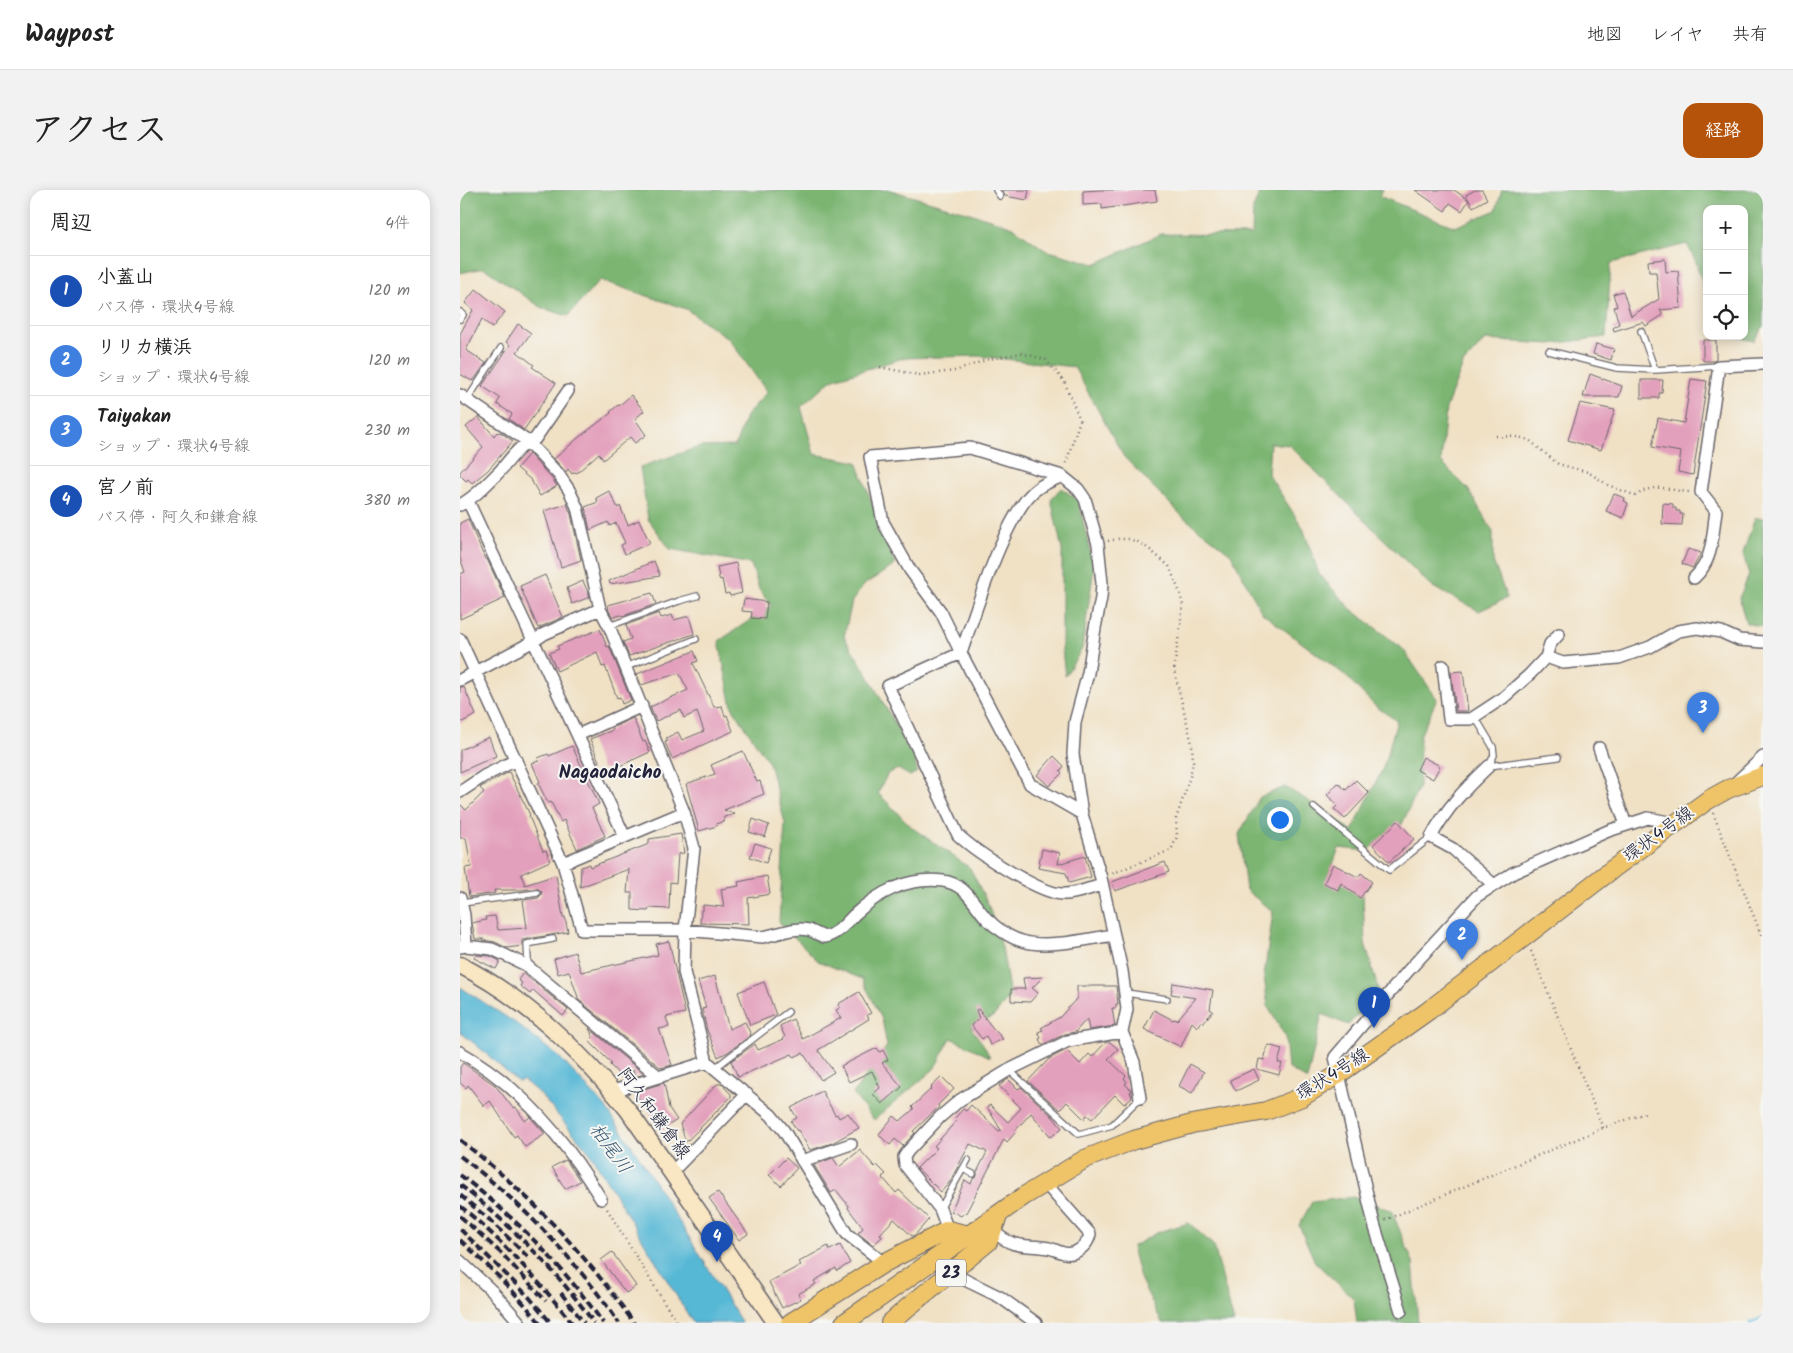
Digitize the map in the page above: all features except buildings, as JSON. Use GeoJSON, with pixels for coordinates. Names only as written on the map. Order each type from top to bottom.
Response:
{"type":"FeatureCollection","features":[{"type":"Feature","properties":{"kind":"main road","name":"環状4号線"},"geometry":{"type":"LineString","coordinates":[[844,1323],[999,1214],[1085,1159],[1134,1140],[1192,1124],[1266,1110],[1302,1097],[1339,1074],[1428,1011],[1674,823],[1708,800],[1763,776]]}},
{"type":"Feature","properties":{"kind":"main road","name":"阿久和鎌倉線"},"geometry":{"type":"LineString","coordinates":[[460,965],[476,973],[538,1017],[571,1044],[613,1091],[672,1172],[776,1323]]}},
{"type":"Feature","properties":{"kind":"main road","name":"23"},"geometry":{"type":"LineString","coordinates":[[890,1323],[988,1242],[999,1214]]}},
{"type":"Feature","properties":{"kind":"main road","name":"23"},"geometry":{"type":"LineString","coordinates":[[790,1323],[884,1263],[948,1230],[969,1235]]}},
{"type":"Feature","properties":{"kind":"street"},"geometry":{"type":"LineString","coordinates":[[1694,578],[1704,564],[1714,538],[1712,531],[1716,511],[1701,492],[1719,366],[1763,364]]}},
{"type":"Feature","properties":{"kind":"street"},"geometry":{"type":"LineString","coordinates":[[568,391],[534,439],[527,441],[497,474],[464,503],[534,641],[625,837]]}},
{"type":"Feature","properties":{"kind":"street"},"geometry":{"type":"LineString","coordinates":[[464,398],[527,441],[559,474],[577,507],[600,609],[626,667],[684,812],[694,848],[685,930],[684,972],[711,1065],[771,1114],[784,1131],[847,1234],[884,1263]]}},
{"type":"Feature","properties":{"kind":"street"},"geometry":{"type":"LineString","coordinates":[[1082,814],[1030,784],[961,653],[942,612],[910,570],[883,522],[870,457],[970,448],[1062,476],[1078,489],[1085,499],[1098,544],[1102,584],[1088,673],[1076,722],[1073,754],[1082,814],[1101,882],[1126,993],[1127,1009],[1122,1032],[1134,1062],[1140,1098]]}},
{"type":"Feature","properties":{"kind":"street"},"geometry":{"type":"LineString","coordinates":[[1062,476],[1037,488],[1017,510],[992,567],[961,653],[888,686],[958,835],[968,844],[1018,876],[1051,893],[1065,894],[1101,882]]}},
{"type":"Feature","properties":{"kind":"street"},"geometry":{"type":"LineString","coordinates":[[460,680],[544,634],[600,609]]}},
{"type":"Feature","properties":{"kind":"street"},"geometry":{"type":"LineString","coordinates":[[1546,657],[1563,663],[1619,658],[1650,647],[1678,631],[1697,628],[1721,632],[1739,640],[1763,642]]}},
{"type":"Feature","properties":{"kind":"street"},"geometry":{"type":"LineString","coordinates":[[1444,666],[1449,719],[1471,719],[1503,698],[1529,675],[1546,657],[1550,644],[1559,634]]}},
{"type":"Feature","properties":{"kind":"street"},"geometry":{"type":"LineString","coordinates":[[460,639],[563,863],[582,930],[685,930],[763,937],[800,929],[809,930],[824,937],[836,932],[868,902],[898,885],[914,881],[944,881],[957,885],[976,904],[987,919],[1011,937],[1024,942],[1049,944],[1113,935]]}},
{"type":"Feature","properties":{"kind":"street"},"geometry":{"type":"LineString","coordinates":[[578,735],[642,706]]}},
{"type":"Feature","properties":{"kind":"street"},"geometry":{"type":"LineString","coordinates":[[1599,748],[1626,826]]}},
{"type":"Feature","properties":{"kind":"street"},"geometry":{"type":"LineString","coordinates":[[1728,790],[1752,765],[1763,757]]}},
{"type":"Feature","properties":{"kind":"street"},"geometry":{"type":"LineString","coordinates":[[460,792],[484,776],[516,760]]}},
{"type":"Feature","properties":{"kind":"street"},"geometry":{"type":"LineString","coordinates":[[1489,766],[1467,787],[1442,816],[1431,837],[1453,849],[1494,885]]}},
{"type":"Feature","properties":{"kind":"street"},"geometry":{"type":"LineString","coordinates":[[563,863],[684,812]]}},
{"type":"Feature","properties":{"kind":"street"},"geometry":{"type":"LineString","coordinates":[[1401,1311],[1374,1224],[1335,1057],[1408,971],[1477,896],[1513,873],[1608,832],[1648,818],[1674,823]]}},
{"type":"Feature","properties":{"kind":"street"},"geometry":{"type":"LineString","coordinates":[[461,900],[463,946],[492,949],[526,966],[658,1076]]}},
{"type":"Feature","properties":{"kind":"street"},"geometry":{"type":"LineString","coordinates":[[948,1230],[940,1209],[905,1165],[904,1157],[923,1133],[960,1100],[1009,1070],[1068,1042],[1122,1032]]}},
{"type":"Feature","properties":{"kind":"street"},"geometry":{"type":"LineString","coordinates":[[460,1052],[495,1075],[524,1101],[552,1131],[585,1172],[600,1199]]}},
{"type":"Feature","properties":{"kind":"street"},"geometry":{"type":"LineString","coordinates":[[613,1091],[658,1076],[711,1065]]}},
{"type":"Feature","properties":{"kind":"street"},"geometry":{"type":"LineString","coordinates":[[672,1172],[747,1094]]}},
{"type":"Feature","properties":{"kind":"street"},"geometry":{"type":"LineString","coordinates":[[802,1161],[851,1144]]}},
{"type":"Feature","properties":{"kind":"street"},"geometry":{"type":"LineString","coordinates":[[993,1231],[1004,1241],[1020,1246],[1050,1248],[1066,1254],[1082,1248],[1088,1242],[1090,1234],[1045,1183]]}},
{"type":"Feature","properties":{"kind":"street"},"geometry":{"type":"LineString","coordinates":[[460,1261],[494,1293],[520,1323]]}},
{"type":"Feature","properties":{"kind":"street"},"geometry":{"type":"LineString","coordinates":[[951,1273],[1000,1297],[1036,1323]]}},
{"type":"Feature","properties":{"kind":"lane"},"geometry":{"type":"LineString","coordinates":[[996,190],[1000,196]]}},
{"type":"Feature","properties":{"kind":"lane"},"geometry":{"type":"LineString","coordinates":[[1641,331],[1654,370]]}},
{"type":"Feature","properties":{"kind":"lane"},"geometry":{"type":"LineString","coordinates":[[464,398],[501,348]]}},
{"type":"Feature","properties":{"kind":"lane"},"geometry":{"type":"LineString","coordinates":[[1549,351],[1617,368],[1654,370],[1719,366]]}},
{"type":"Feature","properties":{"kind":"lane"},"geometry":{"type":"LineString","coordinates":[[609,626],[696,596]]}},
{"type":"Feature","properties":{"kind":"lane"},"geometry":{"type":"LineString","coordinates":[[626,667],[696,640]]}},
{"type":"Feature","properties":{"kind":"lane"},"geometry":{"type":"LineString","coordinates":[[1475,717],[1493,747],[1494,755],[1489,766]]}},
{"type":"Feature","properties":{"kind":"lane"},"geometry":{"type":"LineString","coordinates":[[1489,766],[1558,757]]}},
{"type":"Feature","properties":{"kind":"lane"},"geometry":{"type":"LineString","coordinates":[[1314,807],[1389,870],[1431,837]]}},
{"type":"Feature","properties":{"kind":"lane"},"geometry":{"type":"LineString","coordinates":[[461,900],[537,892]]}},
{"type":"Feature","properties":{"kind":"lane"},"geometry":{"type":"LineString","coordinates":[[526,966],[528,960],[527,944],[553,939]]}},
{"type":"Feature","properties":{"kind":"lane"},"geometry":{"type":"LineString","coordinates":[[1126,993],[1167,999]]}},
{"type":"Feature","properties":{"kind":"lane"},"geometry":{"type":"LineString","coordinates":[[711,1065],[788,1012]]}},
{"type":"Feature","properties":{"kind":"lane"},"geometry":{"type":"LineString","coordinates":[[1009,1070],[1079,1134],[1112,1125],[1140,1098]]}},
{"type":"Feature","properties":{"kind":"lane"},"geometry":{"type":"LineString","coordinates":[[940,1209],[968,1160]]}},
{"type":"Feature","properties":{"kind":"lane"},"geometry":{"type":"LineString","coordinates":[[963,1169],[973,1174]]}},
{"type":"Feature","properties":{"kind":"path"},"geometry":{"type":"LineString","coordinates":[[880,368],[919,375],[955,371],[989,360],[1022,353],[1046,360],[1064,381],[1080,420],[1062,476]]}},
{"type":"Feature","properties":{"kind":"path"},"geometry":{"type":"LineString","coordinates":[[1496,436],[1518,437],[1529,440],[1558,464],[1588,472],[1608,485],[1636,496],[1644,490],[1658,486],[1677,492],[1701,492]]}},
{"type":"Feature","properties":{"kind":"path"},"geometry":{"type":"LineString","coordinates":[[1098,544],[1118,539],[1129,539],[1149,549],[1169,566],[1183,605],[1174,670],[1192,744],[1193,761],[1190,777],[1176,819],[1177,837],[1171,850],[1101,882]]}},
{"type":"Feature","properties":{"kind":"path"},"geometry":{"type":"LineString","coordinates":[[1708,800],[1762,937]]}},
{"type":"Feature","properties":{"kind":"path"},"geometry":{"type":"LineString","coordinates":[[1525,936],[1603,1128]]}},
{"type":"Feature","properties":{"kind":"path"},"geometry":{"type":"LineString","coordinates":[[1374,1224],[1603,1128],[1648,1112]]}},
{"type":"Feature","properties":{"kind":"path"},"geometry":{"type":"LineString","coordinates":[[600,1199],[677,1323]]}},
{"type":"Feature","properties":{"kind":"green space"},"geometry":{"type":"Polygon","coordinates":[[[460,190],[890,190],[1013,227],[1045,250],[1095,264],[1161,234],[1252,235],[1253,208],[1261,190],[1383,190],[1379,196],[1455,227],[1496,210],[1502,190],[1763,190],[1763,327],[1754,341],[1748,340],[1748,205],[1703,205],[1703,286],[1696,262],[1687,244],[1611,263],[1606,337],[1550,344],[1485,340],[1463,364],[1446,408],[1441,462],[1468,489],[1493,532],[1493,561],[1507,598],[1479,611],[1431,586],[1289,445],[1270,443],[1268,474],[1303,528],[1319,574],[1351,609],[1403,649],[1437,699],[1420,736],[1419,787],[1402,824],[1367,851],[1339,848],[1329,875],[1363,894],[1365,943],[1379,992],[1348,1025],[1322,1014],[1307,1080],[1288,1068],[1285,1036],[1268,1007],[1264,976],[1273,912],[1246,890],[1239,834],[1260,797],[1285,787],[1352,831],[1383,768],[1397,721],[1374,705],[1345,675],[1262,613],[1231,554],[1182,516],[1124,457],[1074,367],[979,356],[903,358],[831,380],[801,407],[814,454],[857,462],[895,565],[865,584],[852,601],[844,637],[866,672],[915,760],[917,772],[910,776],[898,769],[888,773],[878,793],[914,829],[970,868],[988,904],[1002,947],[1010,996],[993,1017],[971,1028],[990,1057],[951,1038],[934,1069],[874,1120],[853,1094],[887,1046],[882,1019],[862,979],[818,961],[779,922],[785,823],[769,763],[732,707],[719,641],[771,606],[759,589],[751,564],[670,549],[648,519],[640,467],[699,447],[735,446],[746,416],[767,392],[729,339],[686,309],[600,280],[568,316],[542,308],[484,268],[460,273],[460,190]]]}},
{"type":"Feature","properties":{"kind":"green space"},"geometry":{"type":"Polygon","coordinates":[[[1061,488],[1078,500],[1094,568],[1082,649],[1065,676],[1062,649],[1062,550],[1051,499],[1061,488]]]}},
{"type":"Feature","properties":{"kind":"green space"},"geometry":{"type":"Polygon","coordinates":[[[1755,518],[1763,518],[1763,627],[1746,623],[1739,598],[1749,575],[1743,553],[1755,518]]]}},
{"type":"Feature","properties":{"kind":"green space"},"geometry":{"type":"Polygon","coordinates":[[[1353,1197],[1391,1210],[1413,1262],[1418,1323],[1357,1323],[1354,1299],[1315,1262],[1299,1225],[1312,1202],[1353,1197]]]}},
{"type":"Feature","properties":{"kind":"green space"},"geometry":{"type":"Polygon","coordinates":[[[1189,1223],[1214,1246],[1234,1323],[1162,1323],[1140,1278],[1132,1247],[1158,1232],[1189,1223]]]}},
{"type":"Feature","properties":{"kind":"water","name":"柏尾川"},"geometry":{"type":"Polygon","coordinates":[[[460,987],[514,1022],[559,1057],[604,1105],[640,1158],[742,1323],[693,1323],[590,1153],[540,1094],[523,1080],[518,1082],[460,1032],[460,987]]]}},
{"type":"Feature","properties":{"kind":"waterway"},"geometry":{"type":"LineString","coordinates":[[1751,1323],[1763,1318]]}},
{"type":"Feature","properties":{"kind":"railway"},"geometry":{"type":"LineString","coordinates":[[460,1140],[509,1181],[554,1225],[596,1272],[634,1323]]}},
{"type":"Feature","properties":{"kind":"railway"},"geometry":{"type":"LineString","coordinates":[[460,1156],[505,1193],[546,1233],[585,1277],[619,1323]]}},
{"type":"Feature","properties":{"kind":"railway"},"geometry":{"type":"LineString","coordinates":[[460,1175],[500,1208],[537,1243],[572,1282],[603,1323]]}},
{"type":"Feature","properties":{"kind":"railway"},"geometry":{"type":"LineString","coordinates":[[460,1185],[532,1249],[594,1323]]}},
{"type":"Feature","properties":{"kind":"railway"},"geometry":{"type":"LineString","coordinates":[[460,1195],[491,1221],[529,1258]]}},
{"type":"Feature","properties":{"kind":"railway"},"geometry":{"type":"LineString","coordinates":[[460,1206],[491,1233],[519,1262],[572,1323]]}},
{"type":"Feature","properties":{"kind":"railway"},"geometry":{"type":"LineString","coordinates":[[460,1216],[501,1253],[546,1301]]}},
{"type":"Feature","properties":{"kind":"railway"},"geometry":{"type":"LineString","coordinates":[[460,1229],[529,1297],[551,1323]]}},
{"type":"Feature","properties":{"kind":"railway"},"geometry":{"type":"LineString","coordinates":[[460,1240],[502,1280],[540,1323]]}},
{"type":"Feature","properties":{"kind":"railway"},"geometry":{"type":"LineString","coordinates":[[561,1293],[584,1323]]}},
{"type":"Feature","properties":{"kind":"place","name":"Taiyakan"},"geometry":{"type":"Point","coordinates":[1703,733]}},
{"type":"Feature","properties":{"kind":"place","name":"リリカ横浜"},"geometry":{"type":"Point","coordinates":[1462,960]}},
{"type":"Feature","properties":{"kind":"place","name":"小蓋山"},"geometry":{"type":"Point","coordinates":[1374,1028]}},
{"type":"Feature","properties":{"kind":"place","name":"宮ノ前"},"geometry":{"type":"Point","coordinates":[717,1262]}},
{"type":"Feature","properties":{"kind":"district","name":"Nagaodaicho"},"geometry":{"type":"Point","coordinates":[610,773]}}]}
